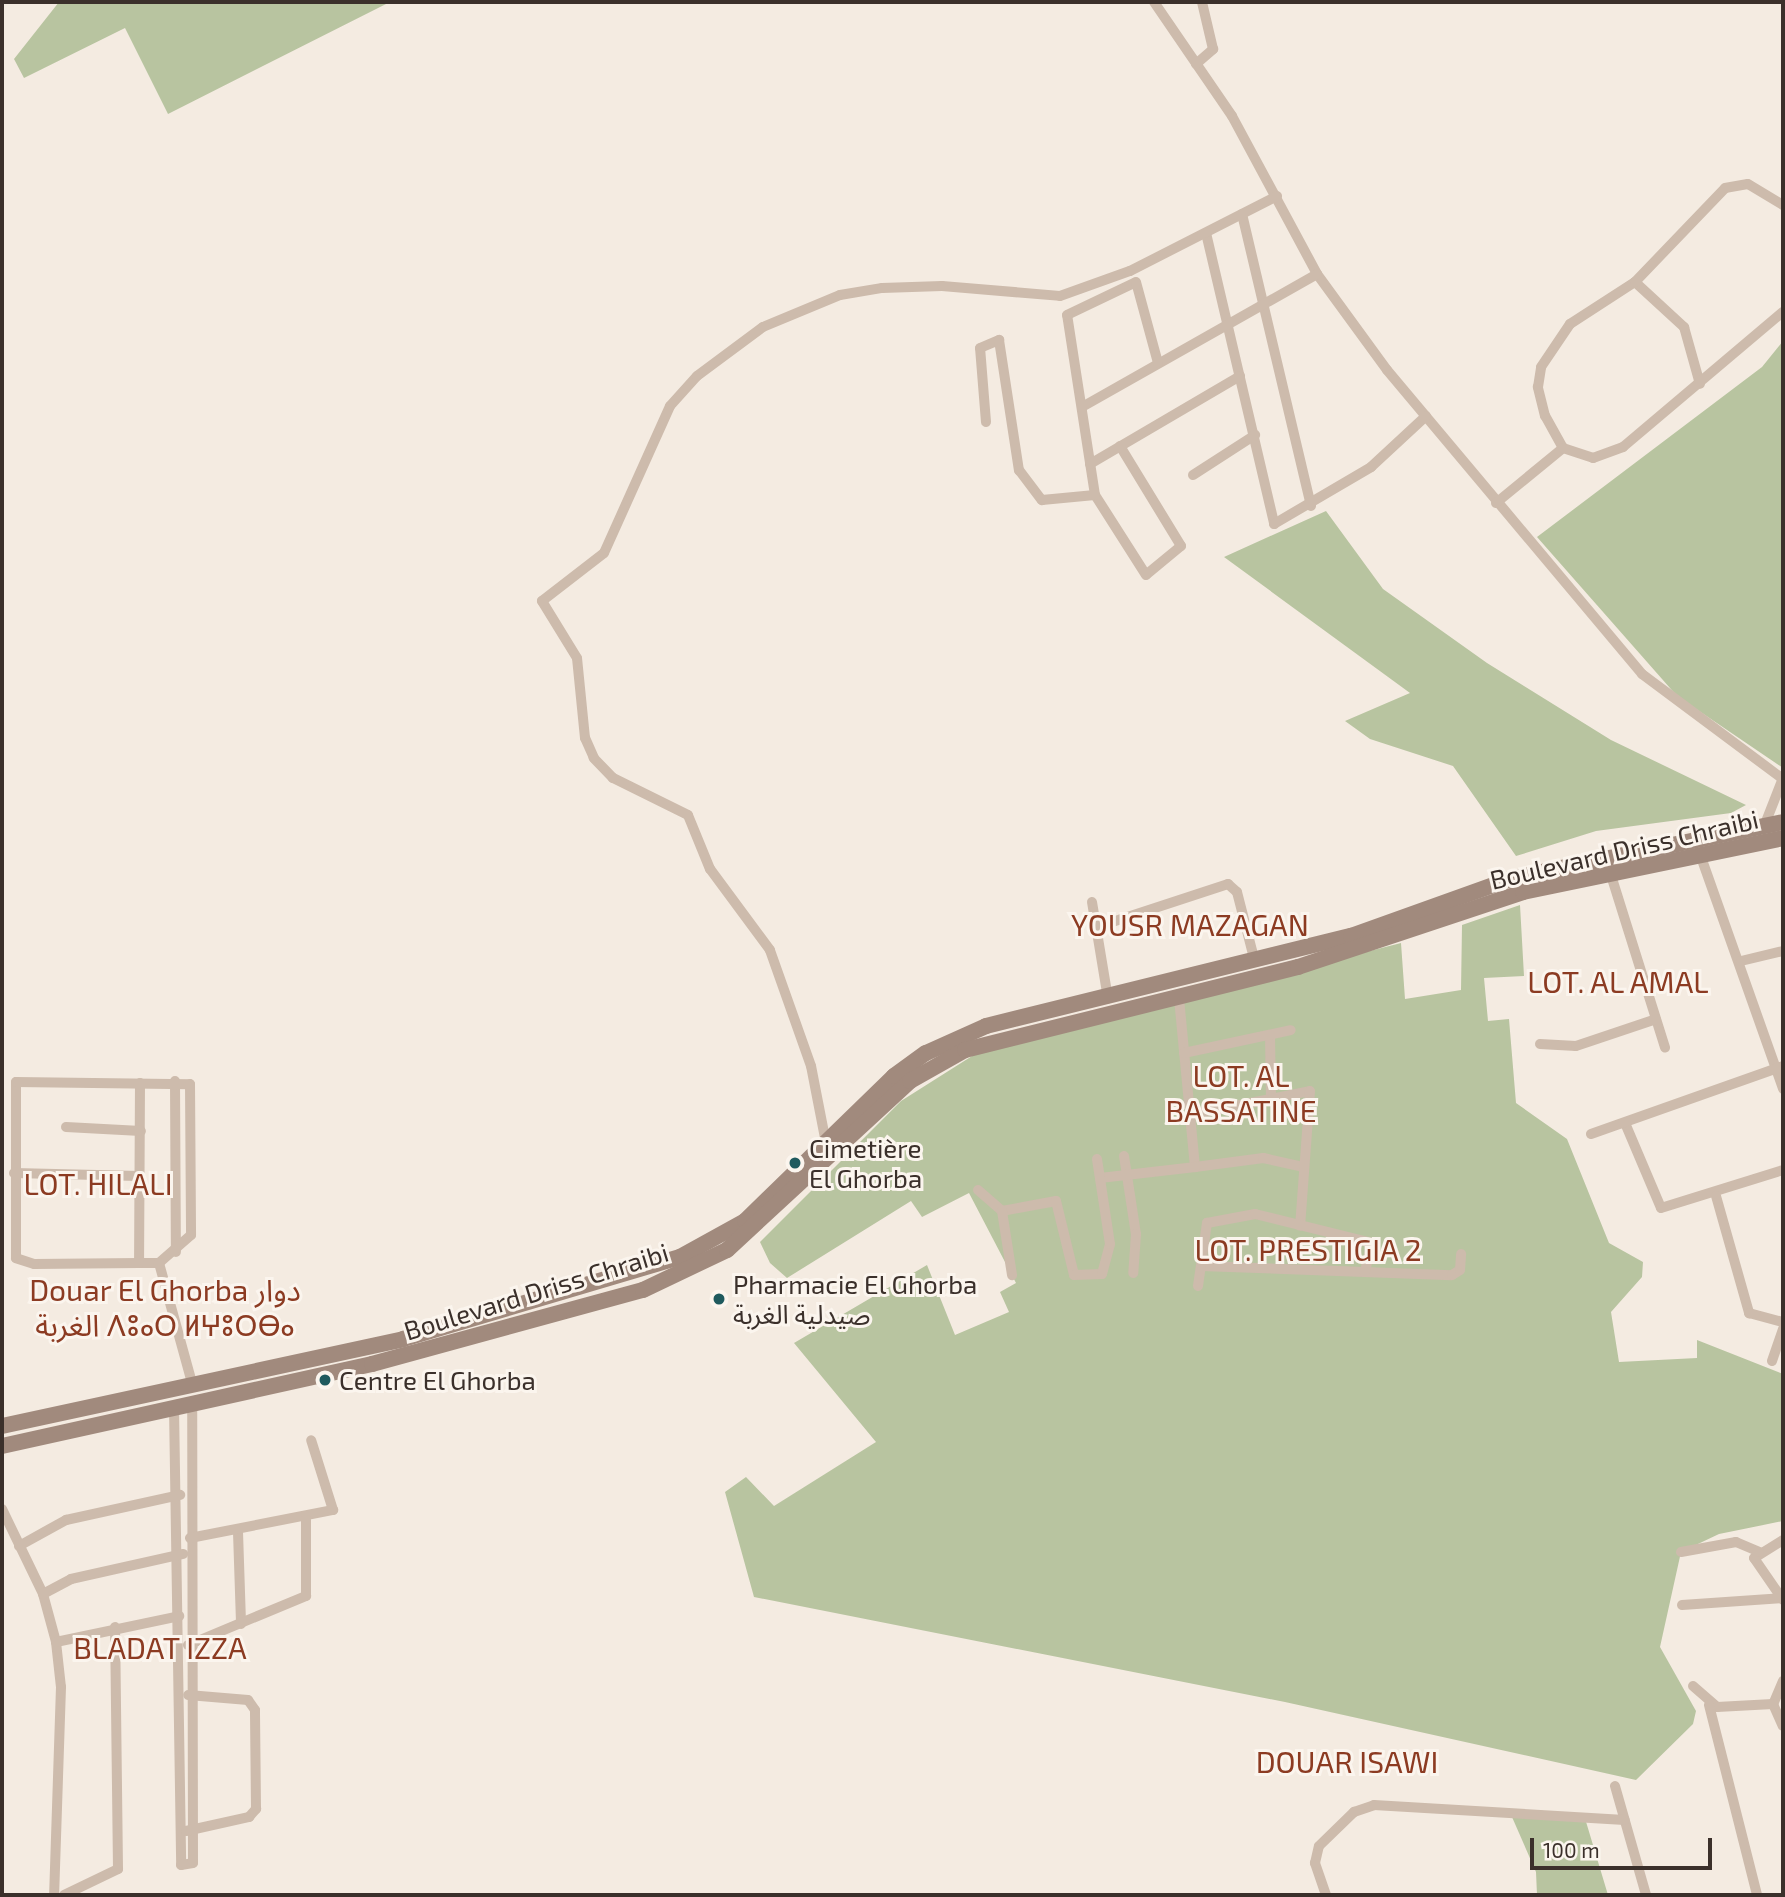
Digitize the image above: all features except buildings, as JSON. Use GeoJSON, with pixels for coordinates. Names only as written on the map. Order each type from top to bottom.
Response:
{"type":"FeatureCollection","features":[{"type":"Feature","properties":{"kind":"main road","name":"Boulevard Driss Chraibi"},"geometry":{"type":"LineString","coordinates":[[2,1426],[403,1339],[680,1257],[745,1221],[826,1143],[910,1082],[965,1050],[1179,998],[1353,944],[1513,878],[1783,822]]}},
{"type":"Feature","properties":{"kind":"main road","name":"Boulevard Driss Chraibi"},"geometry":{"type":"LineString","coordinates":[[1386,932],[1523,892],[1783,838]]}},
{"type":"Feature","properties":{"kind":"main road","name":"Boulevard Driss Chraibi"},"geometry":{"type":"LineString","coordinates":[[2,1446],[407,1356],[627,1296],[702,1266],[767,1219],[894,1076],[956,1037],[1255,962],[1353,944]]}},
{"type":"Feature","properties":{"kind":"main road"},"geometry":{"type":"LineString","coordinates":[[403,1339],[407,1356]]}},
{"type":"Feature","properties":{"kind":"street"},"geometry":{"type":"LineString","coordinates":[[1154,2],[1196,64],[1277,197],[1317,274],[1496,503],[1642,674],[1783,779],[1765,824]]}},
{"type":"Feature","properties":{"kind":"street"},"geometry":{"type":"LineString","coordinates":[[1196,64],[1213,49],[1203,2]]}},
{"type":"Feature","properties":{"kind":"street"},"geometry":{"type":"LineString","coordinates":[[1783,205],[1748,184],[1726,188],[1635,282],[1570,324],[1541,367],[1541,404],[1563,448],[1593,458],[1623,447],[1783,312]]}},
{"type":"Feature","properties":{"kind":"street"},"geometry":{"type":"LineString","coordinates":[[826,1143],[811,1066],[770,950],[710,869],[688,815],[612,778],[594,758],[585,738],[577,659],[542,601],[604,553],[639,462],[670,406],[697,376],[763,327],[840,295],[882,288],[942,286],[1060,296],[1130,271],[1277,197]]}},
{"type":"Feature","properties":{"kind":"street"},"geometry":{"type":"LineString","coordinates":[[1242,214],[1311,506]]}},
{"type":"Feature","properties":{"kind":"street"},"geometry":{"type":"LineString","coordinates":[[1206,233],[1274,524],[1311,506],[1371,467],[1426,416]]}},
{"type":"Feature","properties":{"kind":"street"},"geometry":{"type":"LineString","coordinates":[[1082,407],[1317,274]]}},
{"type":"Feature","properties":{"kind":"street"},"geometry":{"type":"LineString","coordinates":[[1120,446],[1181,546],[1146,575],[1095,495],[1068,315],[1136,282],[1158,363]]}},
{"type":"Feature","properties":{"kind":"street"},"geometry":{"type":"LineString","coordinates":[[1635,282],[1684,327],[1700,384]]}},
{"type":"Feature","properties":{"kind":"street"},"geometry":{"type":"LineString","coordinates":[[986,422],[980,348],[999,340],[1019,470],[1042,500],[1095,495]]}},
{"type":"Feature","properties":{"kind":"street"},"geometry":{"type":"LineString","coordinates":[[1090,464],[1240,376]]}},
{"type":"Feature","properties":{"kind":"street"},"geometry":{"type":"LineString","coordinates":[[1193,475],[1255,435]]}},
{"type":"Feature","properties":{"kind":"street"},"geometry":{"type":"LineString","coordinates":[[1496,503],[1563,448]]}},
{"type":"Feature","properties":{"kind":"street"},"geometry":{"type":"LineString","coordinates":[[1700,857],[1780,1067],[1783,1089]]}},
{"type":"Feature","properties":{"kind":"street"},"geometry":{"type":"LineString","coordinates":[[1610,872],[1665,1048]]}},
{"type":"Feature","properties":{"kind":"street"},"geometry":{"type":"LineString","coordinates":[[1097,927],[1228,884],[1237,891],[1255,962]]}},
{"type":"Feature","properties":{"kind":"street"},"geometry":{"type":"LineString","coordinates":[[1091,902],[1108,999]]}},
{"type":"Feature","properties":{"kind":"street"},"geometry":{"type":"LineString","coordinates":[[1741,961],[1783,951]]}},
{"type":"Feature","properties":{"kind":"street"},"geometry":{"type":"LineString","coordinates":[[1179,998],[1195,1167]]}},
{"type":"Feature","properties":{"kind":"street"},"geometry":{"type":"LineString","coordinates":[[1540,1044],[1576,1045],[1656,1019]]}},
{"type":"Feature","properties":{"kind":"street"},"geometry":{"type":"LineString","coordinates":[[1184,1053],[1291,1030]]}},
{"type":"Feature","properties":{"kind":"street"},"geometry":{"type":"LineString","coordinates":[[1270,1035],[1271,1096]]}},
{"type":"Feature","properties":{"kind":"street"},"geometry":{"type":"LineString","coordinates":[[1591,1134],[1780,1067]]}},
{"type":"Feature","properties":{"kind":"street"},"geometry":{"type":"LineString","coordinates":[[175,1081],[176,1252]]}},
{"type":"Feature","properties":{"kind":"street"},"geometry":{"type":"LineString","coordinates":[[175,1081],[192,1091],[191,1235],[176,1252],[159,1263],[20,1263],[13,1252],[16,1083],[175,1081]]}},
{"type":"Feature","properties":{"kind":"street"},"geometry":{"type":"LineString","coordinates":[[139,1263],[140,1083]]}},
{"type":"Feature","properties":{"kind":"street"},"geometry":{"type":"LineString","coordinates":[[1190,1115],[1271,1096],[1310,1091],[1300,1226]]}},
{"type":"Feature","properties":{"kind":"street"},"geometry":{"type":"LineString","coordinates":[[1625,1123],[1661,1208],[1716,1196],[1783,1170]]}},
{"type":"Feature","properties":{"kind":"street"},"geometry":{"type":"LineString","coordinates":[[66,1127],[141,1131]]}},
{"type":"Feature","properties":{"kind":"street"},"geometry":{"type":"LineString","coordinates":[[1124,1156],[1136,1234],[1133,1273]]}},
{"type":"Feature","properties":{"kind":"street"},"geometry":{"type":"LineString","coordinates":[[1100,1178],[1263,1158],[1304,1167]]}},
{"type":"Feature","properties":{"kind":"street"},"geometry":{"type":"LineString","coordinates":[[1002,1211],[1056,1201],[1074,1275],[1101,1274],[1110,1244],[1097,1159]]}},
{"type":"Feature","properties":{"kind":"street"},"geometry":{"type":"LineString","coordinates":[[13,1173],[139,1176]]}},
{"type":"Feature","properties":{"kind":"street"},"geometry":{"type":"LineString","coordinates":[[978,1190],[1002,1211],[1012,1275]]}},
{"type":"Feature","properties":{"kind":"street"},"geometry":{"type":"LineString","coordinates":[[1716,1196],[1749,1313],[1783,1322]]}},
{"type":"Feature","properties":{"kind":"street"},"geometry":{"type":"LineString","coordinates":[[1198,1286],[1207,1223],[1255,1214],[1372,1243],[1365,1272]]}},
{"type":"Feature","properties":{"kind":"street"},"geometry":{"type":"LineString","coordinates":[[1201,1266],[1452,1275],[1460,1270],[1461,1254]]}},
{"type":"Feature","properties":{"kind":"street"},"geometry":{"type":"LineString","coordinates":[[159,1263],[192,1383]]}},
{"type":"Feature","properties":{"kind":"street"},"geometry":{"type":"LineString","coordinates":[[1772,1361],[1783,1329]]}},
{"type":"Feature","properties":{"kind":"street"},"geometry":{"type":"LineString","coordinates":[[174,1407],[176,1495],[183,1554],[193,1643],[193,1863],[181,1865],[179,1616],[183,1554],[190,1538],[192,1402]]}},
{"type":"Feature","properties":{"kind":"street"},"geometry":{"type":"LineString","coordinates":[[190,1538],[306,1520],[333,1510],[311,1440]]}},
{"type":"Feature","properties":{"kind":"street"},"geometry":{"type":"LineString","coordinates":[[19,1546],[66,1520],[190,1494]]}},
{"type":"Feature","properties":{"kind":"street"},"geometry":{"type":"LineString","coordinates":[[2,1509],[43,1594],[56,1642],[61,1687],[54,1895]]}},
{"type":"Feature","properties":{"kind":"street"},"geometry":{"type":"LineString","coordinates":[[180,1648],[306,1596],[306,1520]]}},
{"type":"Feature","properties":{"kind":"street"},"geometry":{"type":"LineString","coordinates":[[237,1532],[241,1624]]}},
{"type":"Feature","properties":{"kind":"street"},"geometry":{"type":"LineString","coordinates":[[1782,1599],[1755,1565],[1759,1552],[1783,1540]]}},
{"type":"Feature","properties":{"kind":"street"},"geometry":{"type":"LineString","coordinates":[[1681,1552],[1735,1542],[1759,1552]]}},
{"type":"Feature","properties":{"kind":"street"},"geometry":{"type":"LineString","coordinates":[[43,1594],[71,1579],[183,1554]]}},
{"type":"Feature","properties":{"kind":"street"},"geometry":{"type":"LineString","coordinates":[[1682,1605],[1782,1599]]}},
{"type":"Feature","properties":{"kind":"street"},"geometry":{"type":"LineString","coordinates":[[56,1642],[115,1627],[179,1616]]}},
{"type":"Feature","properties":{"kind":"street"},"geometry":{"type":"LineString","coordinates":[[64,1895],[118,1869],[115,1627]]}},
{"type":"Feature","properties":{"kind":"street"},"geometry":{"type":"LineString","coordinates":[[1783,1681],[1773,1704],[1783,1726]]}},
{"type":"Feature","properties":{"kind":"street"},"geometry":{"type":"LineString","coordinates":[[1693,1686],[1709,1705],[1758,1895]]}},
{"type":"Feature","properties":{"kind":"street"},"geometry":{"type":"LineString","coordinates":[[180,1696],[248,1700],[255,1710],[256,1809],[193,1831],[180,1832]]}},
{"type":"Feature","properties":{"kind":"street"},"geometry":{"type":"LineString","coordinates":[[1709,1705],[1773,1704]]}},
{"type":"Feature","properties":{"kind":"street"},"geometry":{"type":"LineString","coordinates":[[1615,1786],[1646,1895]]}},
{"type":"Feature","properties":{"kind":"street"},"geometry":{"type":"LineString","coordinates":[[1326,1895],[1315,1863],[1319,1846],[1354,1812],[1374,1805],[1625,1820]]}},
{"type":"Feature","properties":{"kind":"green space"},"geometry":{"type":"Polygon","coordinates":[[[59,2],[390,2],[168,114],[125,28],[24,78],[14,59],[59,2]]]}},
{"type":"Feature","properties":{"kind":"green space"},"geometry":{"type":"Polygon","coordinates":[[[1783,341],[1783,768],[1677,696],[1537,537],[1762,367],[1783,341]]]}},
{"type":"Feature","properties":{"kind":"green space"},"geometry":{"type":"Polygon","coordinates":[[[1326,511],[1383,589],[1487,663],[1611,740],[1746,805],[1731,813],[1596,831],[1516,856],[1453,766],[1370,739],[1345,721],[1410,693],[1224,557],[1326,511]]]}},
{"type":"Feature","properties":{"kind":"green space"},"geometry":{"type":"Polygon","coordinates":[[[1520,905],[1524,976],[1484,978],[1488,1021],[1509,1019],[1516,1103],[1567,1139],[1609,1243],[1643,1262],[1642,1277],[1611,1312],[1619,1362],[1697,1358],[1697,1340],[1783,1374],[1783,1521],[1719,1534],[1681,1552],[1660,1647],[1696,1711],[1693,1724],[1636,1780],[1285,1702],[754,1597],[725,1492],[746,1477],[774,1506],[876,1442],[794,1343],[927,1265],[955,1335],[1009,1312],[1000,1292],[1016,1283],[969,1193],[922,1217],[911,1201],[787,1278],[770,1263],[760,1242],[901,1101],[980,1051],[1401,943],[1405,999],[1461,990],[1462,925],[1520,905]]]}},
{"type":"Feature","properties":{"kind":"green space"},"geometry":{"type":"Polygon","coordinates":[[[1584,1815],[1608,1895],[1537,1895],[1536,1872],[1512,1817],[1584,1815]]]}},
{"type":"Feature","properties":{"kind":"place","name":"Cimetière El Ghorba"},"geometry":{"type":"Point","coordinates":[795,1163]}},
{"type":"Feature","properties":{"kind":"place","name":"Pharmacie El Ghorba صيدلية الغربة"},"geometry":{"type":"Point","coordinates":[719,1299]}},
{"type":"Feature","properties":{"kind":"place","name":"Centre El Ghorba"},"geometry":{"type":"Point","coordinates":[325,1380]}},
{"type":"Feature","properties":{"kind":"district","name":"YOUSR MAZAGAN"},"geometry":{"type":"Point","coordinates":[1190,924]}},
{"type":"Feature","properties":{"kind":"district","name":"LOT. AL AMAL"},"geometry":{"type":"Point","coordinates":[1618,981]}},
{"type":"Feature","properties":{"kind":"district","name":"LOT. AL BASSATINE"},"geometry":{"type":"Point","coordinates":[1241,1092]}},
{"type":"Feature","properties":{"kind":"district","name":"LOT. HILALI"},"geometry":{"type":"Point","coordinates":[98,1183]}},
{"type":"Feature","properties":{"kind":"district","name":"LOT. PRESTIGIA 2"},"geometry":{"type":"Point","coordinates":[1308,1249]}},
{"type":"Feature","properties":{"kind":"district","name":"Douar El Ghorba دوار الغربة ⴷⵓⴰⵔ ⵍⵖⵓⵔⴱⴰ"},"geometry":{"type":"Point","coordinates":[165,1306]}},
{"type":"Feature","properties":{"kind":"district","name":"BLADAT IZZA"},"geometry":{"type":"Point","coordinates":[160,1647]}},
{"type":"Feature","properties":{"kind":"district","name":"DOUAR ISAWI"},"geometry":{"type":"Point","coordinates":[1347,1761]}}]}
